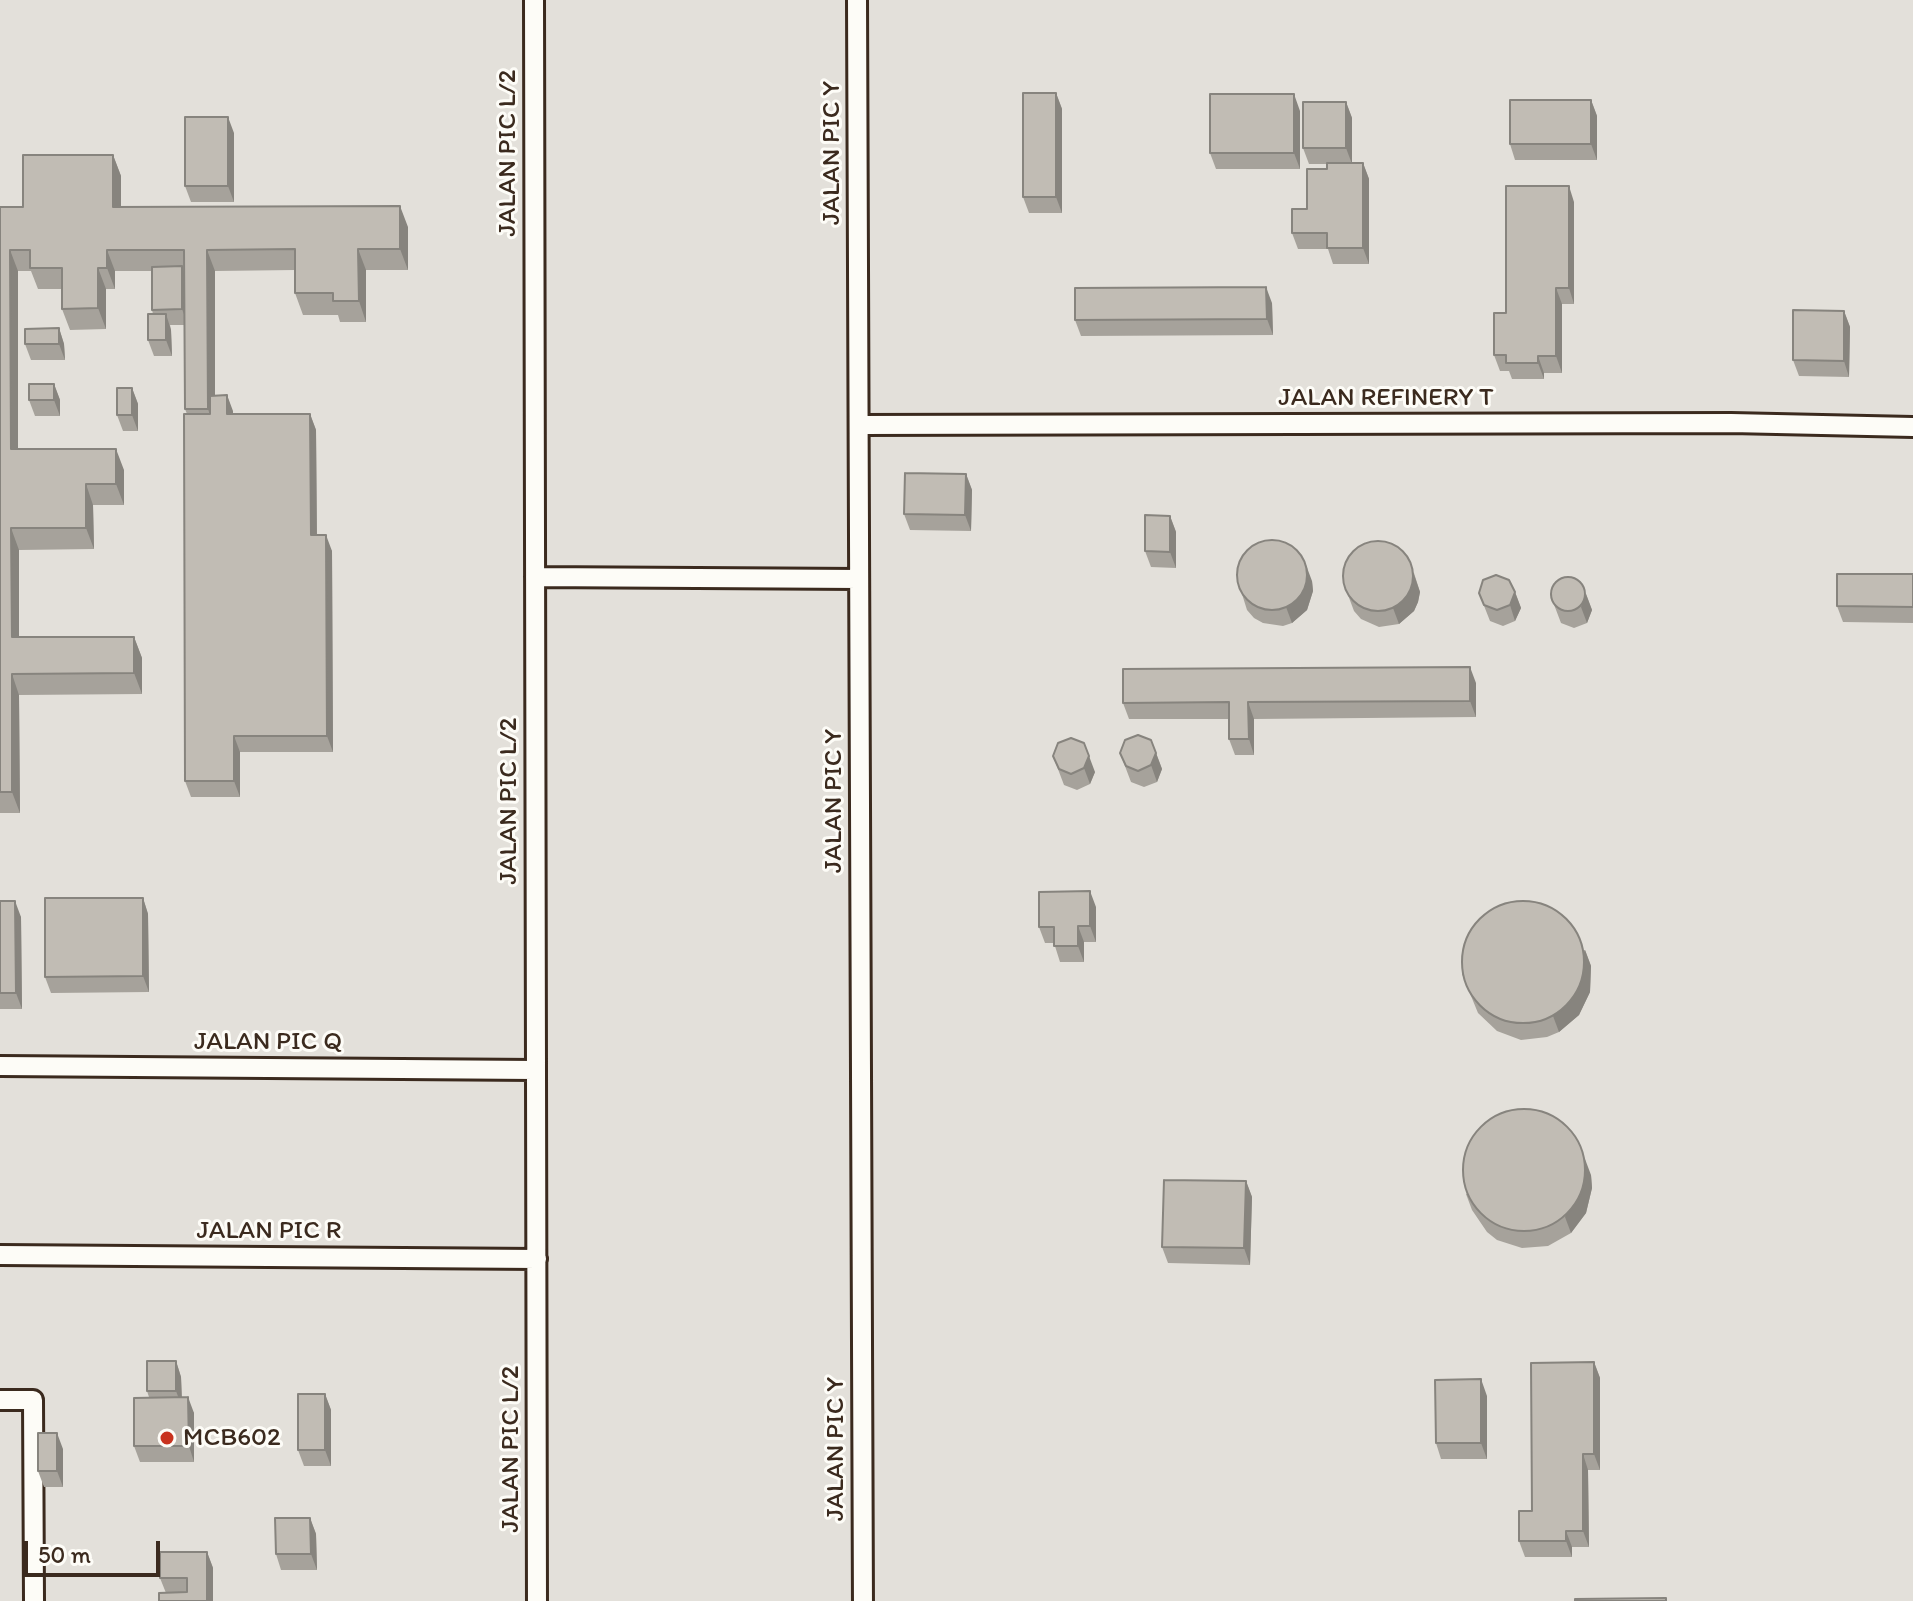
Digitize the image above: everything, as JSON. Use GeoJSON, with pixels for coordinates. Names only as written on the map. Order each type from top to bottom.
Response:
{"type":"FeatureCollection","features":[{"type":"Feature","properties":{"kind":"street","name":"JALAN PIC L/2"},"geometry":{"type":"LineString","coordinates":[[534,0],[537,1601]]}},
{"type":"Feature","properties":{"kind":"street","name":"JALAN PIC Y"},"geometry":{"type":"LineString","coordinates":[[857,0],[863,1601]]}},
{"type":"Feature","properties":{"kind":"street","name":"JALAN REFINERY T"},"geometry":{"type":"LineString","coordinates":[[859,425],[1731,423],[1913,427]]}},
{"type":"Feature","properties":{"kind":"street"},"geometry":{"type":"LineString","coordinates":[[535,577],[859,579]]}},
{"type":"Feature","properties":{"kind":"street","name":"JALAN PIC Q"},"geometry":{"type":"LineString","coordinates":[[0,1066],[535,1070]]}},
{"type":"Feature","properties":{"kind":"street","name":"JALAN PIC R"},"geometry":{"type":"LineString","coordinates":[[0,1255],[537,1259]]}},
{"type":"Feature","properties":{"kind":"street"},"geometry":{"type":"LineString","coordinates":[[0,1400],[33,1400],[34,1600]]}},
{"type":"Feature","properties":{"kind":"shaded area"},"geometry":{"type":"Polygon","coordinates":[[[0,0],[1913,0],[1913,1601],[0,1601],[0,0]]]}},
{"type":"Feature","properties":{"kind":"building"},"geometry":{"type":"Polygon","coordinates":[[[1023,93],[1056,93],[1056,197],[1023,197],[1023,93]]]}},
{"type":"Feature","properties":{"kind":"building"},"geometry":{"type":"Polygon","coordinates":[[[1210,94],[1294,94],[1294,153],[1210,153],[1210,94]]]}},
{"type":"Feature","properties":{"kind":"building"},"geometry":{"type":"Polygon","coordinates":[[[1510,100],[1591,100],[1591,144],[1510,144],[1510,100]]]}},
{"type":"Feature","properties":{"kind":"building"},"geometry":{"type":"Polygon","coordinates":[[[1303,102],[1346,102],[1346,148],[1303,148],[1303,102]]]}},
{"type":"Feature","properties":{"kind":"building"},"geometry":{"type":"Polygon","coordinates":[[[185,117],[228,117],[228,186],[185,186],[185,117]]]}},
{"type":"Feature","properties":{"kind":"building"},"geometry":{"type":"Polygon","coordinates":[[[23,155],[113,155],[113,207],[400,206],[400,249],[358,249],[359,301],[333,301],[333,293],[295,293],[295,249],[207,250],[208,409],[185,409],[184,250],[107,250],[107,268],[98,268],[98,308],[62,309],[62,268],[30,268],[30,250],[10,250],[11,449],[116,449],[116,484],[86,484],[86,528],[11,528],[12,637],[134,637],[134,673],[12,674],[12,792],[0,792],[0,207],[23,207],[23,155]]]}},
{"type":"Feature","properties":{"kind":"building"},"geometry":{"type":"Polygon","coordinates":[[[1327,163],[1363,163],[1363,248],[1327,248],[1327,233],[1292,233],[1292,209],[1307,209],[1307,169],[1327,169],[1327,163]]]}},
{"type":"Feature","properties":{"kind":"building"},"geometry":{"type":"Polygon","coordinates":[[[1506,186],[1569,186],[1569,288],[1556,288],[1556,356],[1538,356],[1538,363],[1506,363],[1506,355],[1494,355],[1494,313],[1506,313],[1506,186]]]}},
{"type":"Feature","properties":{"kind":"building"},"geometry":{"type":"Polygon","coordinates":[[[182,266],[182,309],[152,310],[152,267],[182,266]]]}},
{"type":"Feature","properties":{"kind":"building"},"geometry":{"type":"Polygon","coordinates":[[[1266,287],[1267,319],[1075,320],[1075,288],[1266,287]]]}},
{"type":"Feature","properties":{"kind":"building"},"geometry":{"type":"Polygon","coordinates":[[[1793,310],[1844,311],[1844,361],[1793,360],[1793,310]]]}},
{"type":"Feature","properties":{"kind":"building"},"geometry":{"type":"Polygon","coordinates":[[[148,314],[166,314],[166,340],[148,340],[148,314]]]}},
{"type":"Feature","properties":{"kind":"building"},"geometry":{"type":"Polygon","coordinates":[[[59,328],[59,344],[25,344],[25,329],[59,328]]]}},
{"type":"Feature","properties":{"kind":"building"},"geometry":{"type":"Polygon","coordinates":[[[29,384],[54,384],[54,400],[29,400],[29,384]]]}},
{"type":"Feature","properties":{"kind":"building"},"geometry":{"type":"Polygon","coordinates":[[[117,388],[132,388],[132,415],[117,415],[117,388]]]}},
{"type":"Feature","properties":{"kind":"building"},"geometry":{"type":"Polygon","coordinates":[[[227,395],[227,414],[310,414],[311,535],[326,535],[327,736],[234,736],[234,781],[185,781],[184,414],[210,414],[210,396],[227,395]]]}},
{"type":"Feature","properties":{"kind":"building"},"geometry":{"type":"Polygon","coordinates":[[[905,473],[966,474],[965,515],[904,514],[905,473]]]}},
{"type":"Feature","properties":{"kind":"building"},"geometry":{"type":"Polygon","coordinates":[[[1145,515],[1170,516],[1170,552],[1145,551],[1145,515]]]}},
{"type":"Feature","properties":{"kind":"building"},"geometry":{"type":"Polygon","coordinates":[[[1272,540],[1297,550],[1307,575],[1297,600],[1272,610],[1247,600],[1237,575],[1247,550],[1272,540]]]}},
{"type":"Feature","properties":{"kind":"building"},"geometry":{"type":"Polygon","coordinates":[[[1378,541],[1403,551],[1413,576],[1403,601],[1378,611],[1353,601],[1343,576],[1353,551],[1378,541]]]}},
{"type":"Feature","properties":{"kind":"building"},"geometry":{"type":"Polygon","coordinates":[[[1837,574],[1913,574],[1913,607],[1837,606],[1837,574]]]}},
{"type":"Feature","properties":{"kind":"building"},"geometry":{"type":"Polygon","coordinates":[[[1496,575],[1509,580],[1515,592],[1510,605],[1497,610],[1484,605],[1479,593],[1483,580],[1496,575]]]}},
{"type":"Feature","properties":{"kind":"building"},"geometry":{"type":"Polygon","coordinates":[[[1568,577],[1580,582],[1585,594],[1580,606],[1568,611],[1556,606],[1551,594],[1556,582],[1568,577]]]}},
{"type":"Feature","properties":{"kind":"building"},"geometry":{"type":"Polygon","coordinates":[[[1470,667],[1470,701],[1248,702],[1249,739],[1229,739],[1229,702],[1123,703],[1123,669],[1470,667]]]}},
{"type":"Feature","properties":{"kind":"building"},"geometry":{"type":"Polygon","coordinates":[[[1138,735],[1151,740],[1156,753],[1151,765],[1138,771],[1126,766],[1120,753],[1125,740],[1138,735]]]}},
{"type":"Feature","properties":{"kind":"building"},"geometry":{"type":"Polygon","coordinates":[[[1071,738],[1084,743],[1089,756],[1084,768],[1071,774],[1059,769],[1053,756],[1058,743],[1071,738]]]}},
{"type":"Feature","properties":{"kind":"building"},"geometry":{"type":"Polygon","coordinates":[[[1090,891],[1090,926],[1078,926],[1078,946],[1054,946],[1054,927],[1039,927],[1039,892],[1090,891]]]}},
{"type":"Feature","properties":{"kind":"building"},"geometry":{"type":"Polygon","coordinates":[[[45,898],[143,898],[143,976],[45,977],[45,898]]]}},
{"type":"Feature","properties":{"kind":"building"},"geometry":{"type":"Polygon","coordinates":[[[0,901],[15,901],[16,993],[0,993],[0,901]]]}},
{"type":"Feature","properties":{"kind":"building"},"geometry":{"type":"Polygon","coordinates":[[[1523,901],[1546,905],[1566,919],[1580,939],[1584,962],[1580,985],[1566,1005],[1546,1019],[1523,1023],[1500,1019],[1480,1005],[1466,985],[1462,962],[1466,939],[1480,919],[1500,905],[1523,901]]]}},
{"type":"Feature","properties":{"kind":"building"},"geometry":{"type":"Polygon","coordinates":[[[1524,1109],[1547,1113],[1567,1127],[1581,1147],[1585,1170],[1581,1193],[1567,1213],[1547,1227],[1524,1231],[1501,1227],[1481,1213],[1467,1193],[1463,1170],[1467,1147],[1481,1127],[1501,1113],[1524,1109]]]}},
{"type":"Feature","properties":{"kind":"building"},"geometry":{"type":"Polygon","coordinates":[[[1164,1180],[1246,1181],[1244,1248],[1162,1247],[1164,1180]]]}},
{"type":"Feature","properties":{"kind":"building"},"geometry":{"type":"Polygon","coordinates":[[[147,1361],[176,1361],[176,1391],[147,1391],[147,1361]]]}},
{"type":"Feature","properties":{"kind":"building"},"geometry":{"type":"Polygon","coordinates":[[[1594,1362],[1594,1454],[1583,1454],[1583,1531],[1566,1531],[1566,1541],[1519,1541],[1519,1511],[1532,1511],[1531,1363],[1594,1362]]]}},
{"type":"Feature","properties":{"kind":"building"},"geometry":{"type":"Polygon","coordinates":[[[1481,1379],[1481,1443],[1436,1443],[1435,1380],[1481,1379]]]}},
{"type":"Feature","properties":{"kind":"building"},"geometry":{"type":"Polygon","coordinates":[[[298,1394],[325,1394],[325,1450],[298,1450],[298,1394]]]}},
{"type":"Feature","properties":{"kind":"building"},"geometry":{"type":"Polygon","coordinates":[[[188,1397],[189,1446],[134,1446],[134,1398],[188,1397]]]}},
{"type":"Feature","properties":{"kind":"building"},"geometry":{"type":"Polygon","coordinates":[[[38,1433],[57,1433],[57,1471],[38,1471],[38,1433]]]}},
{"type":"Feature","properties":{"kind":"building"},"geometry":{"type":"Polygon","coordinates":[[[275,1518],[310,1518],[311,1554],[276,1554],[275,1518]]]}},
{"type":"Feature","properties":{"kind":"building"},"geometry":{"type":"Polygon","coordinates":[[[160,1552],[207,1552],[207,1601],[159,1601],[159,1593],[187,1592],[187,1578],[160,1578],[160,1552]]]}},
{"type":"Feature","properties":{"kind":"building"},"geometry":{"type":"Polygon","coordinates":[[[1666,1598],[1666,1601],[1575,1601],[1575,1599],[1666,1598]]]}},
{"type":"Feature","properties":{"kind":"place","name":"MCB602"},"geometry":{"type":"Point","coordinates":[167,1438]}}]}
